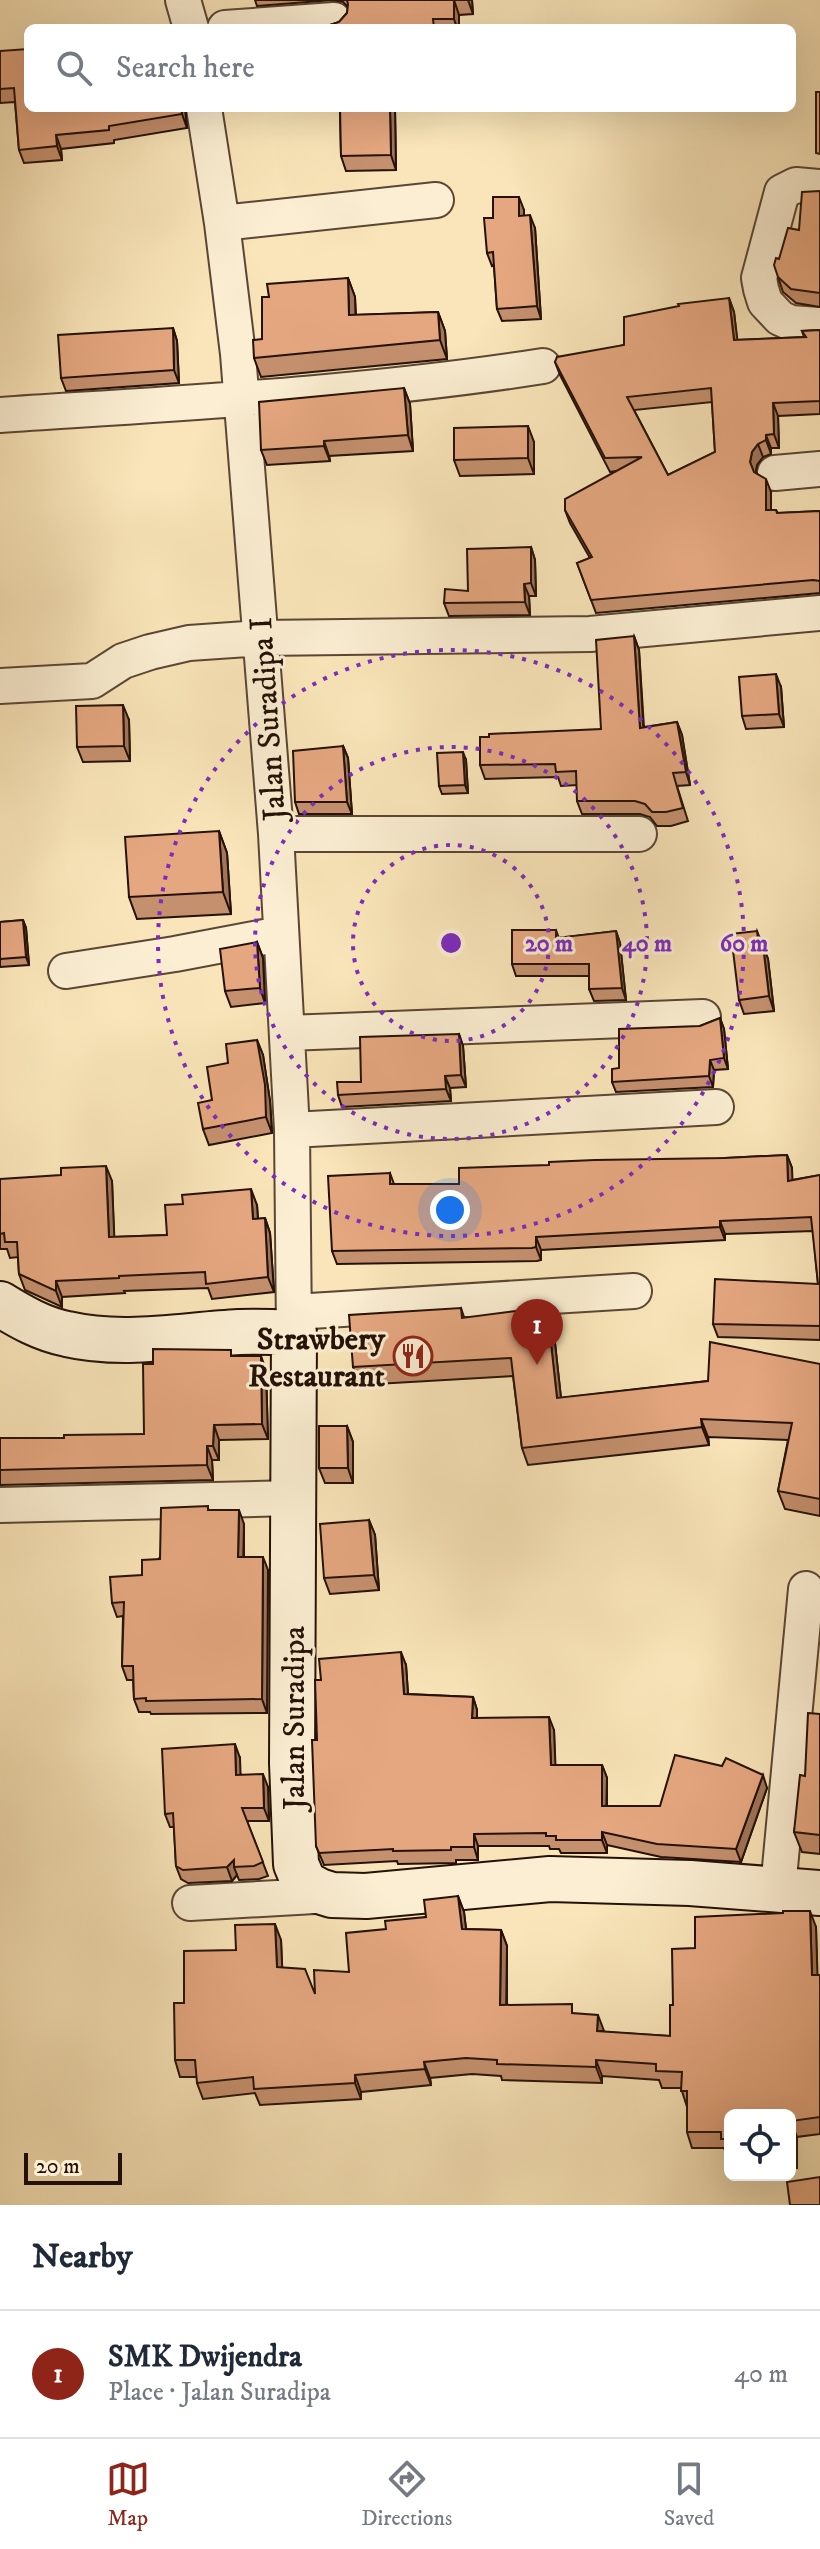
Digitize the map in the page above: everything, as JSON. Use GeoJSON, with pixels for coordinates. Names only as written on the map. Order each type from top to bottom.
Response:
{"type":"FeatureCollection","features":[{"type":"Feature","properties":{"kind":"street"},"geometry":{"type":"LineString","coordinates":[[183,0],[190,24]]}},
{"type":"Feature","properties":{"kind":"street"},"geometry":{"type":"LineString","coordinates":[[280,24],[334,20]]}},
{"type":"Feature","properties":{"kind":"street","name":"Jalan Suradipa I"},"geometry":{"type":"LineString","coordinates":[[205,112],[222,223],[241,399],[276,834],[292,1130],[294,1322]]}},
{"type":"Feature","properties":{"kind":"street"},"geometry":{"type":"LineString","coordinates":[[820,187],[796,185],[782,192],[759,278],[765,302],[773,313],[787,322],[820,325]]}},
{"type":"Feature","properties":{"kind":"street"},"geometry":{"type":"LineString","coordinates":[[222,223],[436,200]]}},
{"type":"Feature","properties":{"kind":"street"},"geometry":{"type":"LineString","coordinates":[[0,415],[241,399],[452,380],[543,366]]}},
{"type":"Feature","properties":{"kind":"street"},"geometry":{"type":"LineString","coordinates":[[775,473],[820,469]]}},
{"type":"Feature","properties":{"kind":"street"},"geometry":{"type":"LineString","coordinates":[[0,686],[92,681],[123,661],[189,643],[261,638],[590,634],[820,613]]}},
{"type":"Feature","properties":{"kind":"street"},"geometry":{"type":"LineString","coordinates":[[276,834],[639,834]]}},
{"type":"Feature","properties":{"kind":"street"},"geometry":{"type":"LineString","coordinates":[[66,971],[280,934]]}},
{"type":"Feature","properties":{"kind":"street"},"geometry":{"type":"LineString","coordinates":[[287,1033],[703,1017]]}},
{"type":"Feature","properties":{"kind":"street"},"geometry":{"type":"LineString","coordinates":[[292,1130],[716,1107]]}},
{"type":"Feature","properties":{"kind":"street"},"geometry":{"type":"LineString","coordinates":[[0,1304],[31,1323],[65,1334],[91,1338],[163,1338],[239,1332],[294,1322],[634,1291]]}},
{"type":"Feature","properties":{"kind":"street","name":"Jalan Suradipa"},"geometry":{"type":"LineString","coordinates":[[294,1322],[292,1763],[296,1864],[304,1883],[332,1895]]}},
{"type":"Feature","properties":{"kind":"street"},"geometry":{"type":"LineString","coordinates":[[0,1505],[293,1498]]}},
{"type":"Feature","properties":{"kind":"street"},"geometry":{"type":"LineString","coordinates":[[190,1903],[366,1896],[550,1879],[690,1883],[799,1891],[806,1589]]}},
{"type":"Feature","properties":{"kind":"building"},"geometry":{"type":"Polygon","coordinates":[[[347,0],[454,0],[454,19],[433,19],[434,24],[333,24],[347,13],[347,0]]]}},
{"type":"Feature","properties":{"kind":"building"},"geometry":{"type":"Polygon","coordinates":[[[24,49],[24,112],[182,114],[109,126],[109,130],[56,135],[57,146],[19,150],[14,88],[0,89],[0,51],[24,49]]]}},
{"type":"Feature","properties":{"kind":"building"},"geometry":{"type":"Polygon","coordinates":[[[816,92],[820,92],[820,154],[816,153],[816,92]]]}},
{"type":"Feature","properties":{"kind":"building"},"geometry":{"type":"Polygon","coordinates":[[[340,112],[390,112],[391,155],[341,156],[340,112]]]}},
{"type":"Feature","properties":{"kind":"building"},"geometry":{"type":"Polygon","coordinates":[[[820,191],[820,293],[791,289],[778,277],[774,265],[776,258],[779,259],[788,228],[799,230],[802,192],[820,191]]]}},
{"type":"Feature","properties":{"kind":"building"},"geometry":{"type":"Polygon","coordinates":[[[493,197],[519,197],[519,216],[530,215],[537,306],[497,309],[493,252],[487,253],[484,218],[493,218],[493,197]]]}},
{"type":"Feature","properties":{"kind":"building"},"geometry":{"type":"Polygon","coordinates":[[[348,278],[349,315],[438,312],[440,340],[254,358],[253,340],[262,339],[262,297],[269,297],[267,284],[348,278]]]}},
{"type":"Feature","properties":{"kind":"building"},"geometry":{"type":"Polygon","coordinates":[[[729,298],[734,340],[806,337],[802,331],[820,330],[820,401],[773,403],[774,434],[766,435],[766,440],[758,444],[750,462],[754,472],[766,479],[766,510],[776,510],[777,513],[820,511],[820,581],[591,600],[577,563],[592,557],[565,510],[565,499],[642,457],[605,458],[555,362],[557,357],[624,345],[624,317],[678,304],[729,298]],[[711,388],[627,397],[668,475],[715,452],[711,388]]]}},
{"type":"Feature","properties":{"kind":"building"},"geometry":{"type":"Polygon","coordinates":[[[173,328],[174,370],[61,378],[58,335],[173,328]]]}},
{"type":"Feature","properties":{"kind":"building"},"geometry":{"type":"Polygon","coordinates":[[[404,388],[408,435],[324,441],[324,446],[261,450],[259,402],[404,388]]]}},
{"type":"Feature","properties":{"kind":"building"},"geometry":{"type":"Polygon","coordinates":[[[528,426],[528,458],[454,460],[454,428],[528,426]]]}},
{"type":"Feature","properties":{"kind":"building"},"geometry":{"type":"Polygon","coordinates":[[[531,547],[531,583],[524,584],[525,602],[444,603],[445,589],[468,591],[467,549],[531,547]]]}},
{"type":"Feature","properties":{"kind":"building"},"geometry":{"type":"Polygon","coordinates":[[[634,636],[640,728],[677,722],[686,772],[673,773],[683,808],[652,812],[645,804],[635,801],[577,801],[576,771],[556,772],[555,764],[480,765],[480,737],[489,737],[489,734],[601,729],[596,640],[634,636]]]}},
{"type":"Feature","properties":{"kind":"building"},"geometry":{"type":"Polygon","coordinates":[[[776,674],[779,714],[742,716],[739,677],[776,674]]]}},
{"type":"Feature","properties":{"kind":"building"},"geometry":{"type":"Polygon","coordinates":[[[123,705],[124,746],[77,747],[76,706],[123,705]]]}},
{"type":"Feature","properties":{"kind":"building"},"geometry":{"type":"Polygon","coordinates":[[[343,746],[347,802],[295,802],[293,751],[343,746]]]}},
{"type":"Feature","properties":{"kind":"building"},"geometry":{"type":"Polygon","coordinates":[[[463,752],[465,785],[439,786],[437,753],[463,752]]]}},
{"type":"Feature","properties":{"kind":"building"},"geometry":{"type":"Polygon","coordinates":[[[219,831],[223,892],[129,897],[125,837],[219,831]]]}},
{"type":"Feature","properties":{"kind":"building"},"geometry":{"type":"Polygon","coordinates":[[[23,920],[26,957],[0,959],[0,922],[23,920]]]}},
{"type":"Feature","properties":{"kind":"building"},"geometry":{"type":"Polygon","coordinates":[[[512,930],[556,930],[556,938],[616,931],[622,988],[589,989],[589,964],[512,964],[512,930]]]}},
{"type":"Feature","properties":{"kind":"building"},"geometry":{"type":"Polygon","coordinates":[[[757,931],[759,946],[763,945],[769,996],[739,1000],[731,934],[757,931]]]}},
{"type":"Feature","properties":{"kind":"building"},"geometry":{"type":"Polygon","coordinates":[[[257,942],[260,988],[225,991],[220,949],[257,942]]]}},
{"type":"Feature","properties":{"kind":"building"},"geometry":{"type":"Polygon","coordinates":[[[720,1018],[724,1058],[710,1060],[709,1076],[612,1082],[612,1069],[619,1068],[619,1029],[700,1026],[720,1018]]]}},
{"type":"Feature","properties":{"kind":"building"},"geometry":{"type":"Polygon","coordinates":[[[459,1034],[461,1075],[445,1076],[446,1089],[338,1095],[337,1082],[361,1082],[360,1037],[459,1034]]]}},
{"type":"Feature","properties":{"kind":"building"},"geometry":{"type":"Polygon","coordinates":[[[257,1040],[265,1085],[266,1117],[203,1129],[198,1103],[212,1100],[207,1067],[228,1063],[226,1044],[257,1040]]]}},
{"type":"Feature","properties":{"kind":"building"},"geometry":{"type":"Polygon","coordinates":[[[787,1155],[788,1181],[820,1175],[820,1326],[713,1324],[715,1279],[818,1284],[811,1217],[720,1221],[720,1227],[536,1237],[536,1247],[532,1248],[332,1251],[328,1176],[390,1173],[390,1184],[459,1184],[459,1168],[595,1160],[787,1155]]]}},
{"type":"Feature","properties":{"kind":"building"},"geometry":{"type":"Polygon","coordinates":[[[106,1166],[109,1237],[167,1235],[165,1205],[183,1204],[182,1195],[251,1189],[253,1219],[265,1218],[268,1277],[206,1284],[205,1272],[119,1276],[56,1281],[56,1291],[19,1274],[17,1242],[5,1242],[4,1233],[0,1234],[0,1179],[61,1175],[61,1168],[106,1166]]]}},
{"type":"Feature","properties":{"kind":"building"},"geometry":{"type":"Polygon","coordinates":[[[547,1307],[557,1398],[708,1381],[710,1342],[820,1364],[820,1499],[778,1491],[792,1423],[701,1419],[702,1427],[522,1448],[511,1358],[353,1367],[349,1315],[461,1308],[462,1318],[547,1307]]]}},
{"type":"Feature","properties":{"kind":"building"},"geometry":{"type":"Polygon","coordinates":[[[153,1349],[231,1350],[231,1356],[261,1356],[262,1424],[214,1425],[213,1446],[207,1446],[207,1465],[0,1470],[0,1438],[144,1434],[143,1364],[153,1364],[153,1349]]]}},
{"type":"Feature","properties":{"kind":"building"},"geometry":{"type":"Polygon","coordinates":[[[319,1426],[347,1426],[348,1468],[319,1468],[319,1426]]]}},
{"type":"Feature","properties":{"kind":"building"},"geometry":{"type":"Polygon","coordinates":[[[208,1506],[208,1510],[239,1510],[238,1557],[263,1557],[262,1699],[134,1699],[133,1666],[122,1666],[124,1602],[112,1603],[110,1577],[142,1575],[142,1560],[160,1559],[161,1508],[208,1506]]]}},
{"type":"Feature","properties":{"kind":"building"},"geometry":{"type":"Polygon","coordinates":[[[369,1520],[374,1575],[324,1578],[320,1524],[369,1520]]]}},
{"type":"Feature","properties":{"kind":"building"},"geometry":{"type":"Polygon","coordinates":[[[401,1652],[404,1694],[473,1697],[472,1718],[549,1717],[551,1765],[602,1765],[602,1806],[660,1806],[675,1755],[722,1766],[726,1758],[763,1775],[736,1849],[657,1844],[602,1832],[602,1840],[556,1840],[556,1836],[546,1836],[546,1833],[474,1834],[474,1847],[451,1847],[451,1850],[319,1853],[316,1846],[312,1740],[317,1740],[315,1680],[321,1680],[319,1659],[401,1652]]]}},
{"type":"Feature","properties":{"kind":"building"},"geometry":{"type":"Polygon","coordinates":[[[808,1713],[820,1714],[820,1835],[794,1832],[800,1775],[805,1776],[808,1713]]]}},
{"type":"Feature","properties":{"kind":"building"},"geometry":{"type":"Polygon","coordinates":[[[235,1744],[236,1775],[263,1774],[264,1808],[242,1808],[263,1862],[254,1866],[234,1867],[234,1860],[227,1867],[183,1870],[176,1866],[173,1813],[165,1814],[162,1749],[235,1744]]]}},
{"type":"Feature","properties":{"kind":"building"},"geometry":{"type":"Polygon","coordinates":[[[458,1896],[462,1929],[501,1930],[500,2005],[572,2004],[572,2013],[598,2015],[597,2031],[670,2036],[672,1949],[695,1948],[695,1917],[810,1911],[812,1975],[820,1975],[820,2117],[796,2120],[796,2109],[724,2109],[724,2139],[721,2139],[721,2132],[687,2132],[687,2091],[681,2091],[682,2072],[656,2071],[656,2064],[596,2060],[596,2067],[497,2064],[497,2060],[466,2058],[424,2062],[425,2069],[355,2075],[355,2083],[254,2089],[253,2077],[197,2083],[195,2060],[175,2060],[174,2003],[184,2003],[184,1951],[236,1950],[235,1925],[275,1924],[277,1967],[305,1969],[315,1994],[314,1970],[349,1972],[346,1933],[386,1929],[385,1921],[426,1917],[424,1900],[458,1896]]]}},
{"type":"Feature","properties":{"kind":"building"},"geometry":{"type":"Polygon","coordinates":[[[820,2177],[820,2205],[790,2205],[787,2182],[820,2177]]]}},
{"type":"Feature","properties":{"kind":"place","name":"Strawbery Restaurant"},"geometry":{"type":"Point","coordinates":[413,1356]}},
{"type":"Feature","properties":{"kind":"place","name":"SMK Dwijendra"},"geometry":{"type":"Point","coordinates":[537,1365]}}]}
